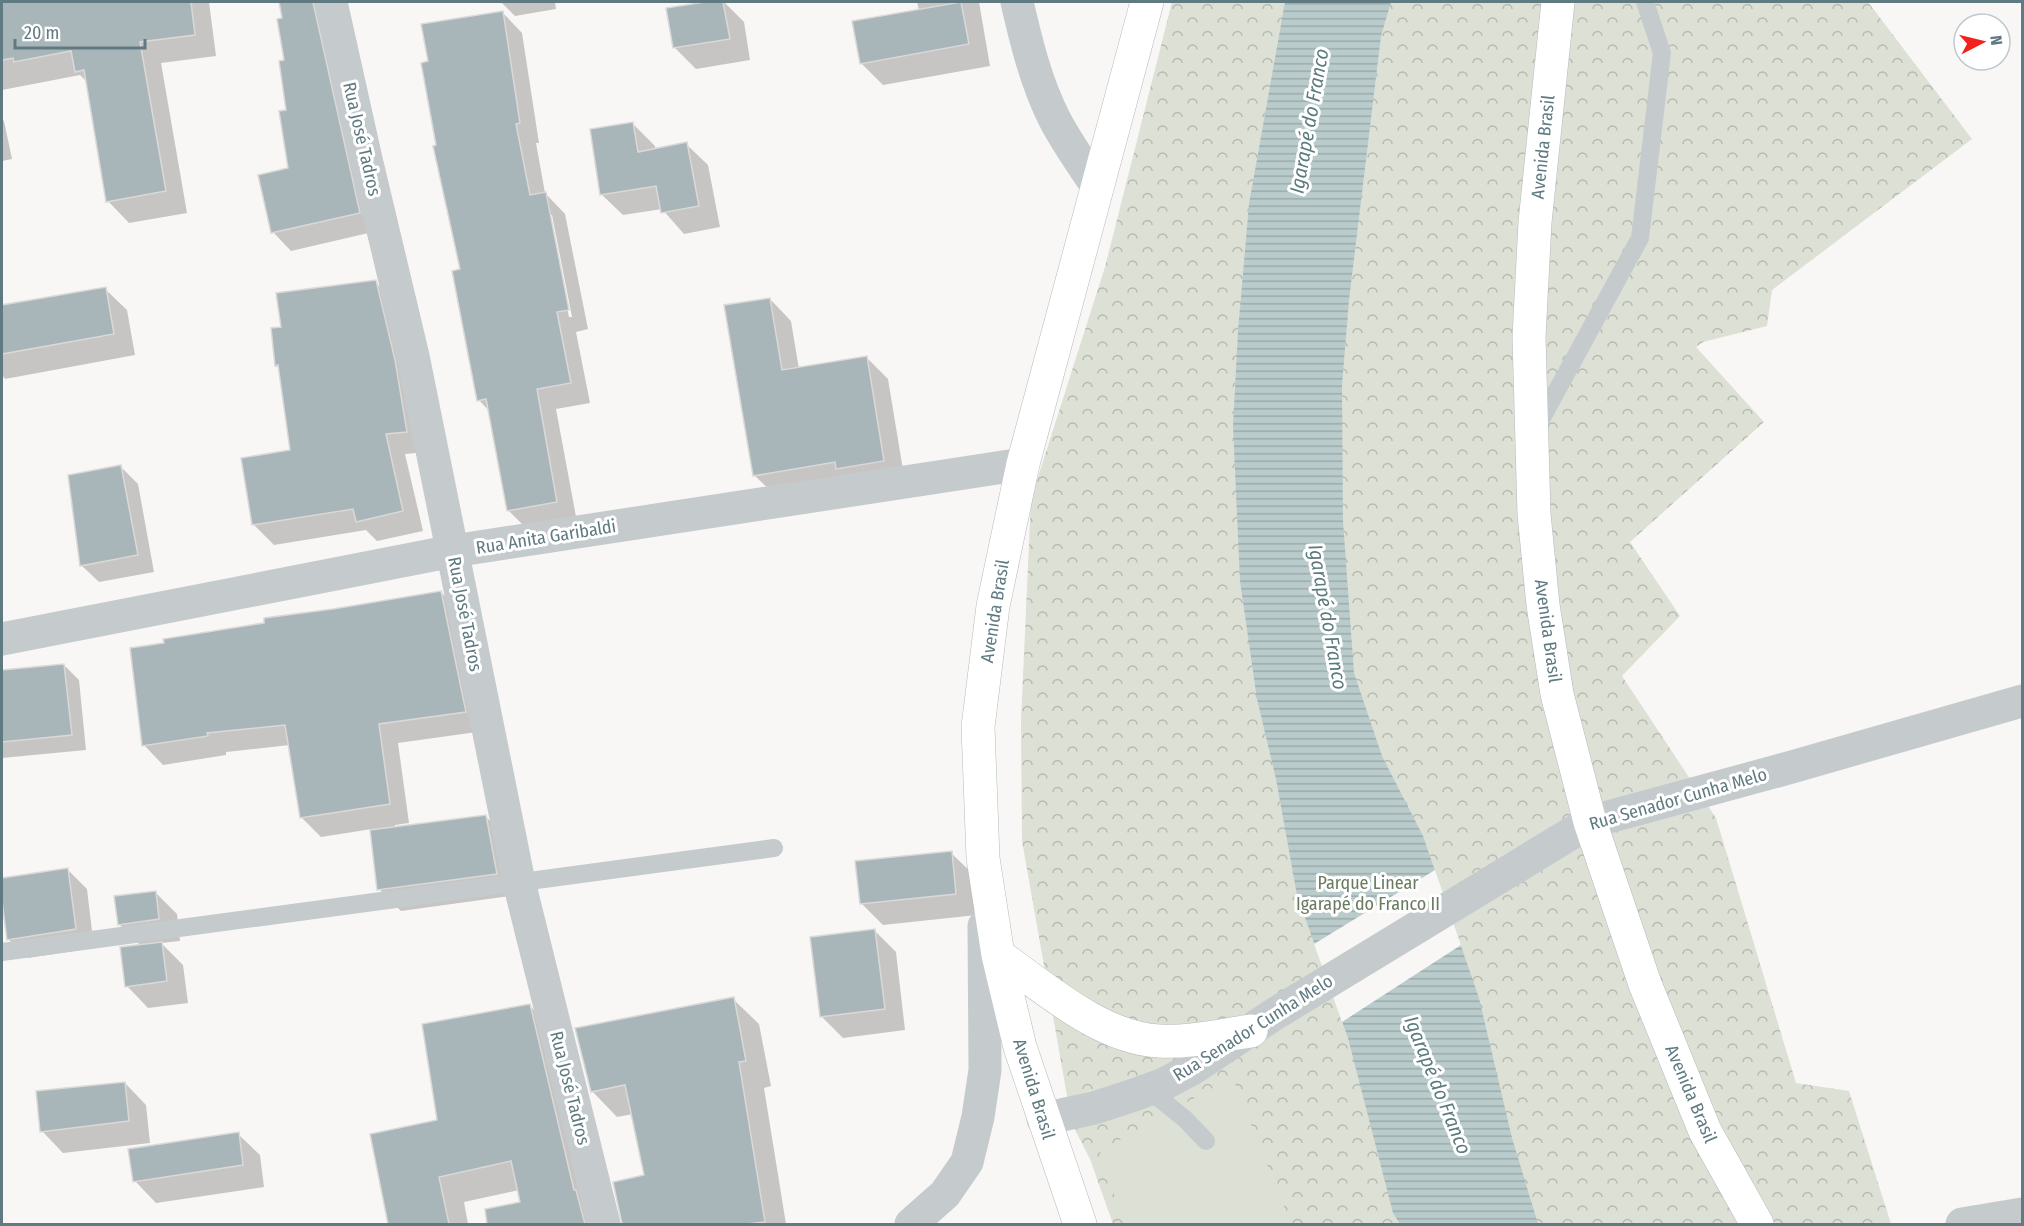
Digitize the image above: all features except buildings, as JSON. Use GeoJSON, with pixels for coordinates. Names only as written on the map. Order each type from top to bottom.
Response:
{"type":"FeatureCollection","features":[{"type":"Feature","properties":{"kind":"highway","name":"Avenida Brasil"},"geometry":{"type":"LineString","coordinates":[[1080,1224],[1042,1119],[1020,1047],[998,954],[983,858],[978,727],[993,606],[1023,464],[1147,2]]}},
{"type":"Feature","properties":{"kind":"highway","name":"Avenida Brasil"},"geometry":{"type":"LineString","coordinates":[[1558,2],[1535,222],[1529,337],[1534,514],[1545,616],[1557,694],[1590,822],[1644,984],[1705,1131],[1757,1224]]}},
{"type":"Feature","properties":{"kind":"highway"},"geometry":{"type":"LineString","coordinates":[[998,954],[1083,1014],[1119,1033],[1158,1041],[1197,1039],[1262,1023]]}},
{"type":"Feature","properties":{"kind":"street","name":"Rua José Tadros"},"geometry":{"type":"LineString","coordinates":[[331,2],[413,356],[519,882],[604,1224]]}},
{"type":"Feature","properties":{"kind":"street"},"geometry":{"type":"LineString","coordinates":[[1017,2],[1037,79],[1054,118],[1072,150],[1097,186]]}},
{"type":"Feature","properties":{"kind":"street","name":"Rua Anita Garibaldi"},"geometry":{"type":"LineString","coordinates":[[2,639],[453,551],[1023,464]]}},
{"type":"Feature","properties":{"kind":"street","name":"Rua Senador Cunha Melo"},"geometry":{"type":"LineString","coordinates":[[1042,1119],[1094,1108],[1149,1090],[1192,1069],[1262,1023],[1590,822],[2022,701]]}},
{"type":"Feature","properties":{"kind":"street"},"geometry":{"type":"LineString","coordinates":[[911,1224],[945,1194],[967,1161],[978,1117],[985,1070],[983,858]]}},
{"type":"Feature","properties":{"kind":"street"},"geometry":{"type":"LineString","coordinates":[[1962,1224],[2022,1214]]}},
{"type":"Feature","properties":{"kind":"lane"},"geometry":{"type":"LineString","coordinates":[[1531,437],[1640,238],[1662,53],[1646,2]]}},
{"type":"Feature","properties":{"kind":"lane"},"geometry":{"type":"LineString","coordinates":[[2,951],[774,848]]}},
{"type":"Feature","properties":{"kind":"lane"},"geometry":{"type":"LineString","coordinates":[[1149,1090],[1185,1119],[1206,1141]]}},
{"type":"Feature","properties":{"kind":"green space","name":"Parque Linear Igarapé do Franco II"},"geometry":{"type":"Polygon","coordinates":[[[1172,2],[1868,2],[1972,139],[1772,290],[1767,326],[1703,342],[1696,347],[1764,422],[1630,542],[1680,616],[1622,676],[1716,818],[1796,1083],[1849,1091],[1891,1224],[1113,1224],[1090,1159],[1072,1124],[1022,841],[1021,720],[1031,499],[1105,267],[1172,2]]]}},
{"type":"Feature","properties":{"kind":"green space"},"geometry":{"type":"Polygon","coordinates":[[[1232,1077],[1291,1224],[1124,1224],[1100,1151],[1232,1077]]]}},
{"type":"Feature","properties":{"kind":"water","name":"Igarapé do Franco"},"geometry":{"type":"Polygon","coordinates":[[[1285,2],[1391,2],[1381,36],[1349,300],[1342,385],[1343,521],[1354,673],[1382,756],[1423,836],[1479,998],[1512,1138],[1538,1224],[1400,1224],[1393,1213],[1348,1038],[1297,895],[1276,779],[1257,699],[1240,581],[1233,426],[1238,331],[1249,204],[1285,2]]]}},
{"type":"Feature","properties":{"kind":"pier"},"geometry":{"type":"Polygon","coordinates":[[[1435,870],[1461,945],[1342,1022],[1314,944],[1435,870]]]}}]}
